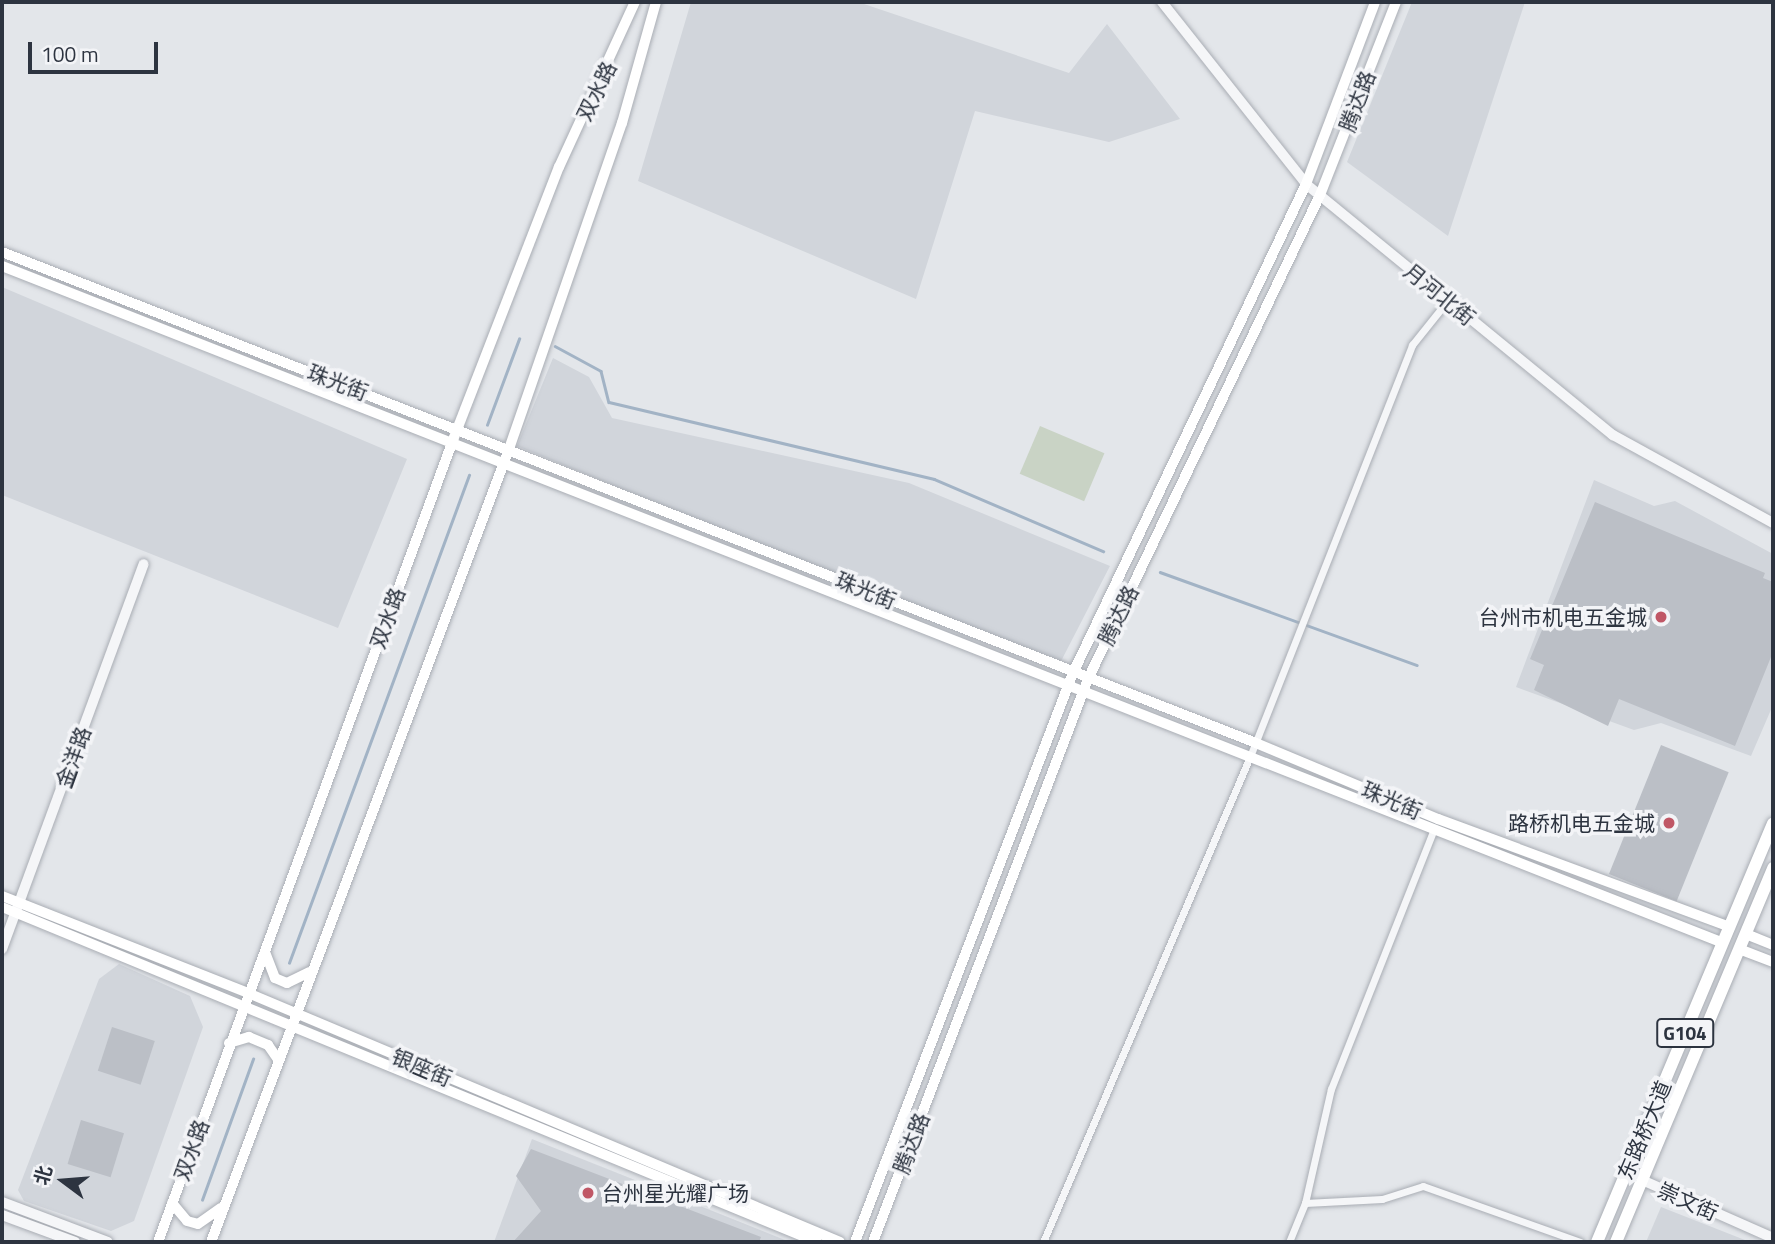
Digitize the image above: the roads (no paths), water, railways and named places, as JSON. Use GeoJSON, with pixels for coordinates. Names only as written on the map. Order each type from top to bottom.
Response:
{"type":"FeatureCollection","features":[{"type":"Feature","properties":{"kind":"main road","name":"双水路"},"geometry":{"type":"LineString","coordinates":[[158,1242],[457,428],[559,167],[635,2]]}},
{"type":"Feature","properties":{"kind":"main road","name":"双水路"},"geometry":{"type":"LineString","coordinates":[[211,1242],[288,1027],[509,449],[622,123],[656,2]]}},
{"type":"Feature","properties":{"kind":"main road","name":"腾达路"},"geometry":{"type":"LineString","coordinates":[[855,1242],[1073,673],[1306,184],[1375,2]]}},
{"type":"Feature","properties":{"kind":"main road","name":"腾达路"},"geometry":{"type":"LineString","coordinates":[[873,1242],[1088,679],[1320,195],[1396,2]]}},
{"type":"Feature","properties":{"kind":"main road","name":"珠光街"},"geometry":{"type":"LineString","coordinates":[[2,252],[1256,743],[1438,819],[1730,927]]}},
{"type":"Feature","properties":{"kind":"main road","name":"珠光街"},"geometry":{"type":"LineString","coordinates":[[2,266],[453,440],[1723,943]]}},
{"type":"Feature","properties":{"kind":"main road","name":"东路桥大道"},"geometry":{"type":"LineString","coordinates":[[1597,1242],[1773,824]]}},
{"type":"Feature","properties":{"kind":"main road","name":"东路桥大道"},"geometry":{"type":"LineString","coordinates":[[1616,1242],[1773,868]]}},
{"type":"Feature","properties":{"kind":"main road","name":"银座街"},"geometry":{"type":"LineString","coordinates":[[2,896],[18,908],[242,1009],[817,1242]]}},
{"type":"Feature","properties":{"kind":"main road","name":"银座街"},"geometry":{"type":"LineString","coordinates":[[2,907],[18,908],[248,993],[840,1242]]}},
{"type":"Feature","properties":{"kind":"main road"},"geometry":{"type":"LineString","coordinates":[[1746,934],[1773,945]]}},
{"type":"Feature","properties":{"kind":"main road"},"geometry":{"type":"LineString","coordinates":[[264,949],[268,971],[275,978],[287,983],[310,972]]}},
{"type":"Feature","properties":{"kind":"main road"},"geometry":{"type":"LineString","coordinates":[[1739,949],[1773,962]]}},
{"type":"Feature","properties":{"kind":"main road"},"geometry":{"type":"LineString","coordinates":[[229,1043],[249,1037],[268,1045],[277,1058]]}},
{"type":"Feature","properties":{"kind":"main road"},"geometry":{"type":"LineString","coordinates":[[172,1203],[187,1221],[198,1224],[226,1203]]}},
{"type":"Feature","properties":{"kind":"street","name":"月河北街"},"geometry":{"type":"LineString","coordinates":[[1161,2],[1306,184],[1613,435],[1773,523]]}},
{"type":"Feature","properties":{"kind":"street"},"geometry":{"type":"LineString","coordinates":[[1043,1242],[1256,743],[1412,345],[1448,300]]}},
{"type":"Feature","properties":{"kind":"street","name":"金洋路"},"geometry":{"type":"LineString","coordinates":[[2,949],[144,564]]}},
{"type":"Feature","properties":{"kind":"street"},"geometry":{"type":"LineString","coordinates":[[1289,1242],[1305,1203],[1331,1089],[1434,829]]}},
{"type":"Feature","properties":{"kind":"street","name":"崇文街"},"geometry":{"type":"LineString","coordinates":[[1642,1180],[1773,1238]]}},
{"type":"Feature","properties":{"kind":"street"},"geometry":{"type":"LineString","coordinates":[[1305,1203],[1382,1199],[1423,1186],[1580,1242]]}},
{"type":"Feature","properties":{"kind":"street"},"geometry":{"type":"LineString","coordinates":[[2,1202],[108,1242]]}},
{"type":"Feature","properties":{"kind":"street"},"geometry":{"type":"LineString","coordinates":[[2,1215],[75,1242]]}},
{"type":"Feature","properties":{"kind":"waterway"},"geometry":{"type":"LineString","coordinates":[[487,425],[519,339]]}},
{"type":"Feature","properties":{"kind":"waterway"},"geometry":{"type":"LineString","coordinates":[[555,346],[601,371],[609,402],[934,479],[1103,551]]}},
{"type":"Feature","properties":{"kind":"waterway"},"geometry":{"type":"LineString","coordinates":[[289,963],[469,475]]}},
{"type":"Feature","properties":{"kind":"waterway"},"geometry":{"type":"LineString","coordinates":[[1160,572],[1417,665]]}},
{"type":"Feature","properties":{"kind":"waterway"},"geometry":{"type":"LineString","coordinates":[[202,1200],[253,1059]]}},
{"type":"Feature","properties":{"kind":"place","name":"台州市机电五金城"},"geometry":{"type":"Point","coordinates":[1661,617]}},
{"type":"Feature","properties":{"kind":"place","name":"路桥机电五金城"},"geometry":{"type":"Point","coordinates":[1669,823]}},
{"type":"Feature","properties":{"kind":"place","name":"台州星光耀广场"},"geometry":{"type":"Point","coordinates":[588,1193]}}]}
